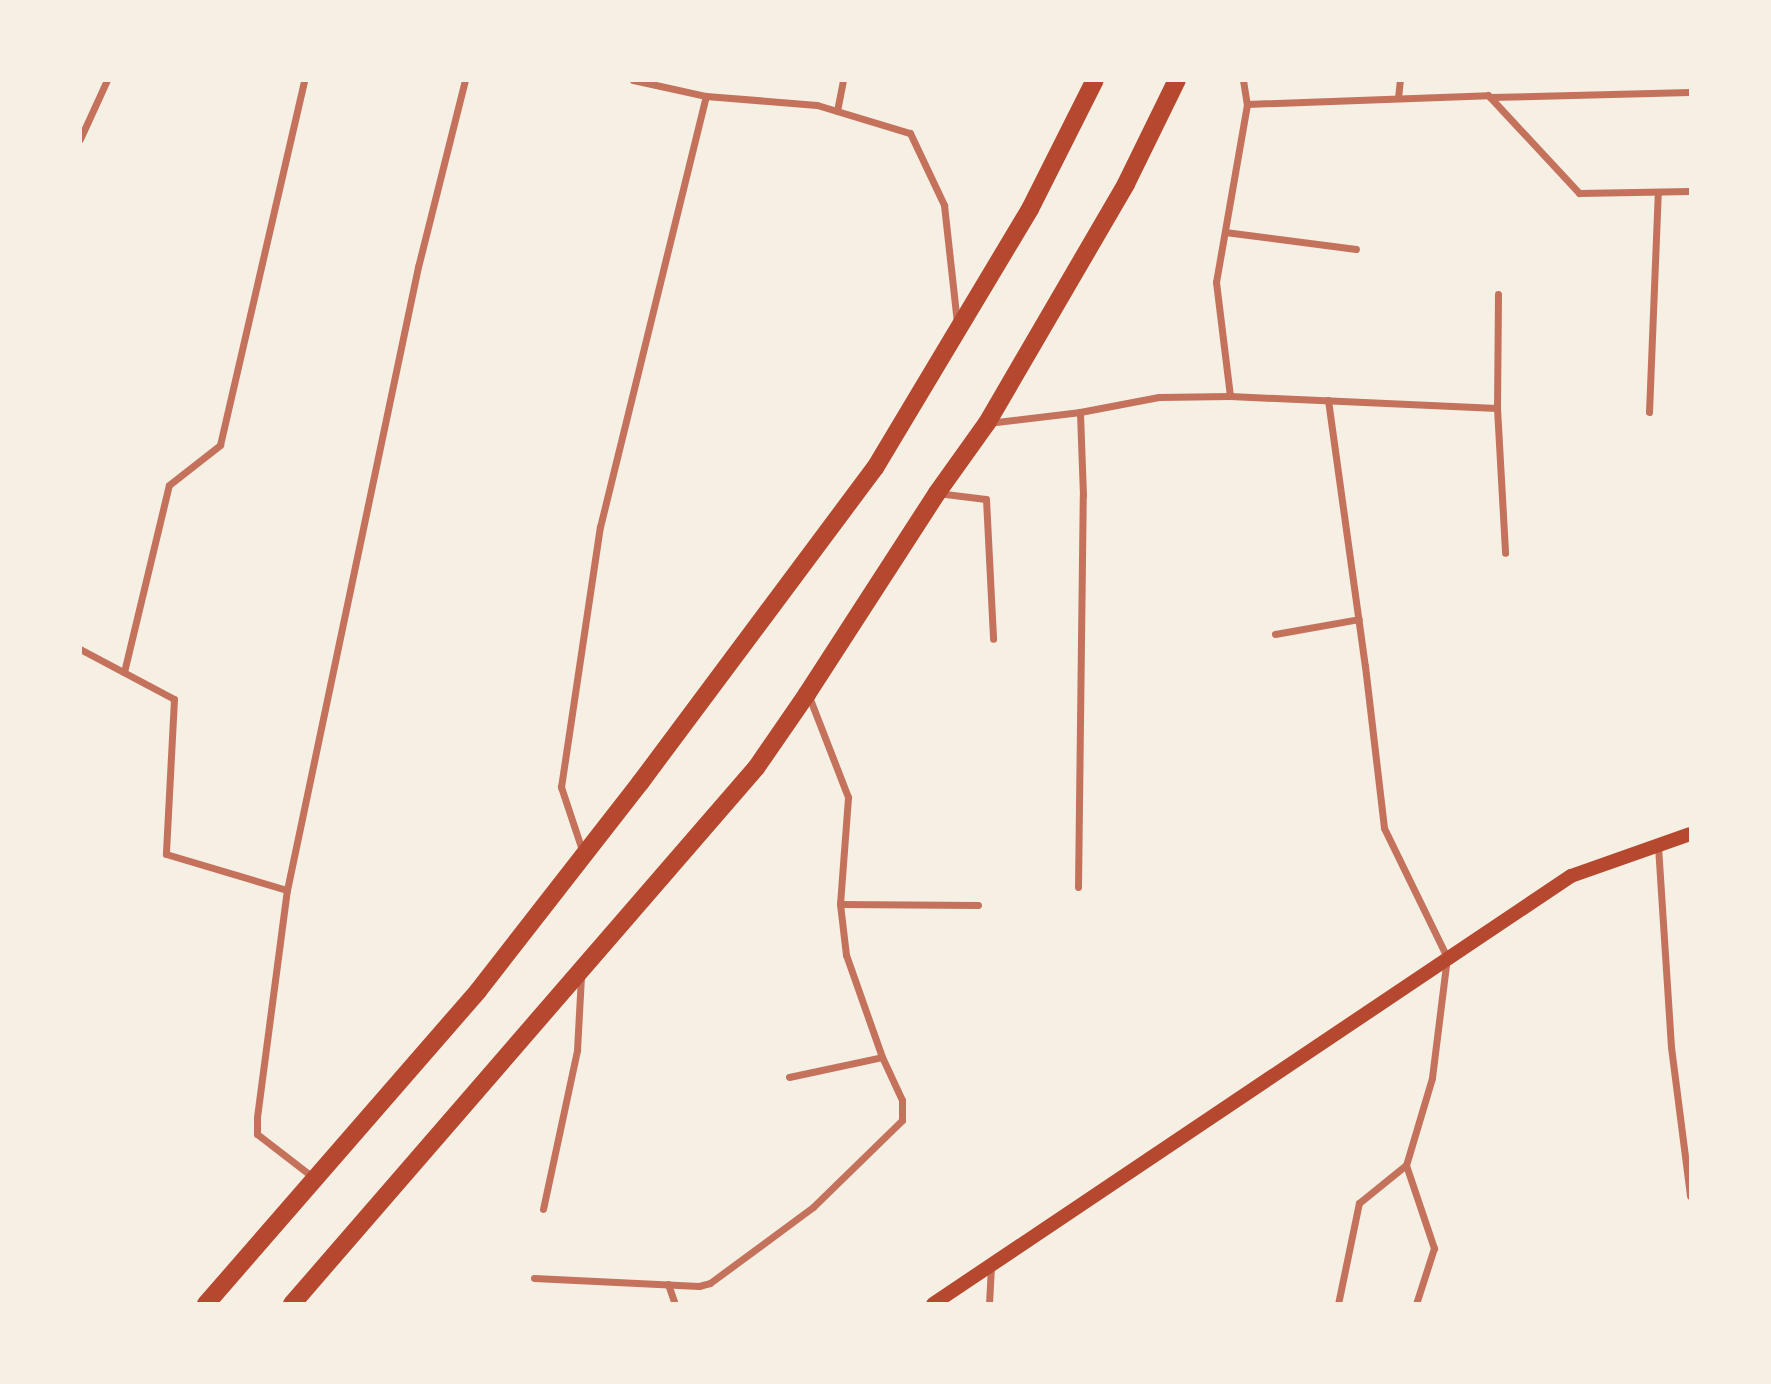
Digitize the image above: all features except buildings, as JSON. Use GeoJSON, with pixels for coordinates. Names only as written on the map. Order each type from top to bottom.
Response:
{"type":"FeatureCollection","features":[{"type":"Feature","properties":{"kind":"main road"},"geometry":{"type":"LineString","coordinates":[[206,1304],[478,991],[584,855],[874,468],[1030,209],[1095,80]]}},
{"type":"Feature","properties":{"kind":"main road"},"geometry":{"type":"LineString","coordinates":[[292,1304],[756,768],[937,493],[987,423],[1126,184],[1177,80]]}},
{"type":"Feature","properties":{"kind":"main road"},"geometry":{"type":"LineString","coordinates":[[933,1304],[1571,876],[1690,834]]}},
{"type":"Feature","properties":{"kind":"street"},"geometry":{"type":"LineString","coordinates":[[80,139],[107,80]]}},
{"type":"Feature","properties":{"kind":"street"},"geometry":{"type":"LineString","coordinates":[[124,672],[169,485],[220,445],[304,80]]}},
{"type":"Feature","properties":{"kind":"street"},"geometry":{"type":"LineString","coordinates":[[316,1179],[257,1134],[288,890],[418,267],[465,80]]}},
{"type":"Feature","properties":{"kind":"street"},"geometry":{"type":"LineString","coordinates":[[633,80],[706,96],[817,105],[910,133],[944,205],[958,328]]}},
{"type":"Feature","properties":{"kind":"street"},"geometry":{"type":"LineString","coordinates":[[837,111],[843,80]]}},
{"type":"Feature","properties":{"kind":"street"},"geometry":{"type":"LineString","coordinates":[[1230,396],[1216,282],[1247,104],[1243,80]]}},
{"type":"Feature","properties":{"kind":"street"},"geometry":{"type":"LineString","coordinates":[[1398,98],[1400,80]]}},
{"type":"Feature","properties":{"kind":"street"},"geometry":{"type":"LineString","coordinates":[[1247,104],[1690,92]]}},
{"type":"Feature","properties":{"kind":"street"},"geometry":{"type":"LineString","coordinates":[[584,855],[561,787],[600,527],[706,96]]}},
{"type":"Feature","properties":{"kind":"street"},"geometry":{"type":"LineString","coordinates":[[1490,97],[1579,193],[1690,191]]}},
{"type":"Feature","properties":{"kind":"street"},"geometry":{"type":"LineString","coordinates":[[1648,412],[1658,192]]}},
{"type":"Feature","properties":{"kind":"street"},"geometry":{"type":"LineString","coordinates":[[1225,232],[1356,249]]}},
{"type":"Feature","properties":{"kind":"street"},"geometry":{"type":"LineString","coordinates":[[1498,293],[1497,408],[1505,553]]}},
{"type":"Feature","properties":{"kind":"street"},"geometry":{"type":"LineString","coordinates":[[987,423],[1080,412],[1159,397],[1230,396],[1497,408]]}},
{"type":"Feature","properties":{"kind":"street"},"geometry":{"type":"LineString","coordinates":[[1328,400],[1359,619],[1384,828],[1447,957],[1432,1078],[1406,1165],[1359,1203],[1338,1304]]}},
{"type":"Feature","properties":{"kind":"street"},"geometry":{"type":"LineString","coordinates":[[1078,887],[1083,508],[1080,412]]}},
{"type":"Feature","properties":{"kind":"street"},"geometry":{"type":"LineString","coordinates":[[937,493],[986,499],[993,639]]}},
{"type":"Feature","properties":{"kind":"street"},"geometry":{"type":"LineString","coordinates":[[1275,635],[1359,619]]}},
{"type":"Feature","properties":{"kind":"street"},"geometry":{"type":"LineString","coordinates":[[80,649],[174,699],[166,854],[288,890]]}},
{"type":"Feature","properties":{"kind":"street"},"geometry":{"type":"LineString","coordinates":[[534,1278],[699,1286],[710,1283],[813,1207],[902,1119],[902,1100],[882,1057],[846,955],[840,904],[848,797],[807,694]]}},
{"type":"Feature","properties":{"kind":"street"},"geometry":{"type":"LineString","coordinates":[[1658,845],[1671,1047],[1690,1196]]}},
{"type":"Feature","properties":{"kind":"street"},"geometry":{"type":"LineString","coordinates":[[840,904],[978,905]]}},
{"type":"Feature","properties":{"kind":"street"},"geometry":{"type":"LineString","coordinates":[[543,1209],[577,1050],[582,968]]}},
{"type":"Feature","properties":{"kind":"street"},"geometry":{"type":"LineString","coordinates":[[789,1077],[882,1057]]}},
{"type":"Feature","properties":{"kind":"street"},"geometry":{"type":"LineString","coordinates":[[1406,1165],[1434,1248],[1416,1304]]}},
{"type":"Feature","properties":{"kind":"street"},"geometry":{"type":"LineString","coordinates":[[989,1304],[992,1264]]}},
{"type":"Feature","properties":{"kind":"street"},"geometry":{"type":"LineString","coordinates":[[668,1284],[675,1304]]}}]}
